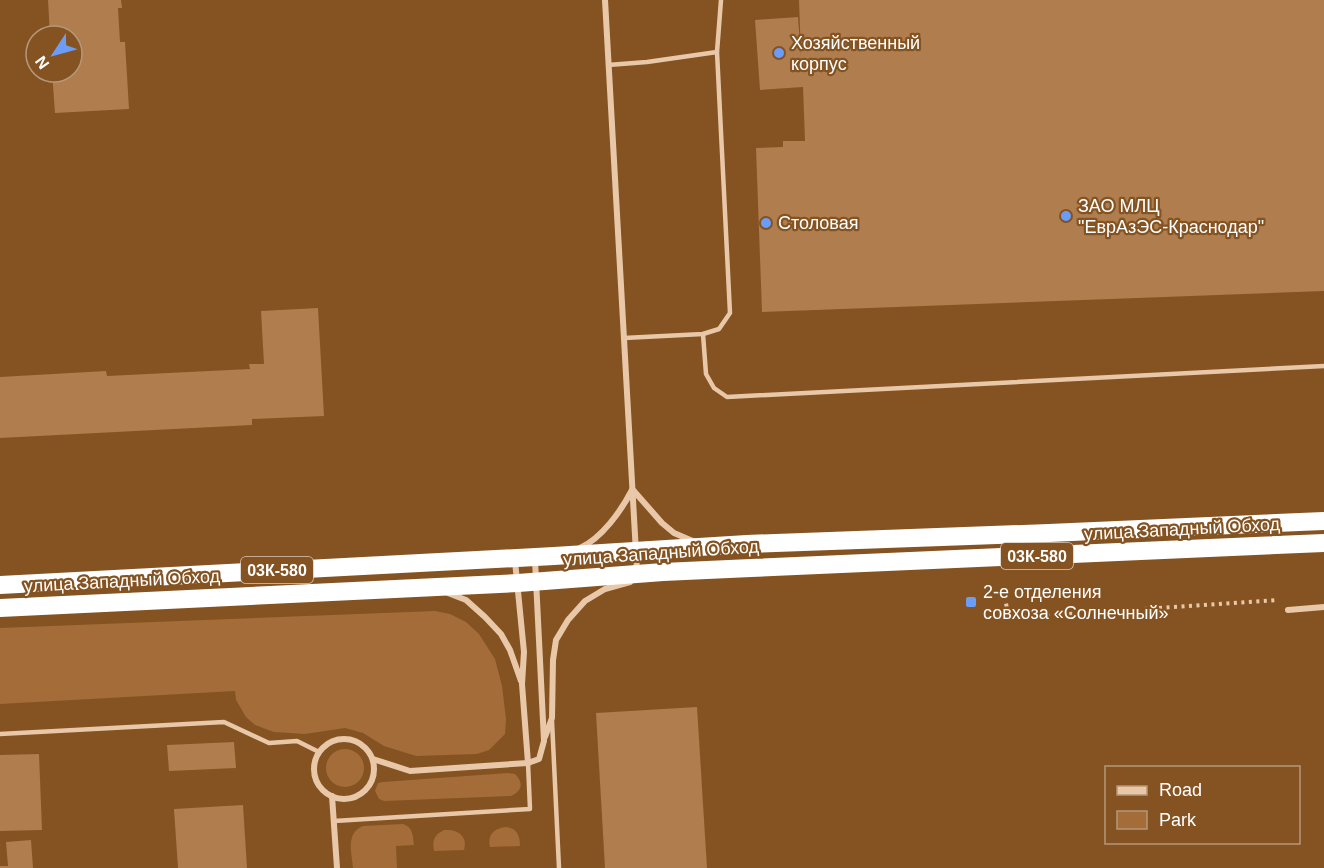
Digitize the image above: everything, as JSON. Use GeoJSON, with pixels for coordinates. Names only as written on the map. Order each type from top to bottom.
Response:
{"type":"FeatureCollection","features":[{"type":"Feature","properties":{"kind":"highway","name":"улица Западный Обход"},"geometry":{"type":"LineString","coordinates":[[0,585],[712,546],[1324,521]]}},
{"type":"Feature","properties":{"kind":"highway","name":"улица Западный Обход"},"geometry":{"type":"LineString","coordinates":[[0,608],[527,583],[637,574],[1324,543]]}},
{"type":"Feature","properties":{"kind":"street"},"geometry":{"type":"LineString","coordinates":[[605,0],[637,574]]}},
{"type":"Feature","properties":{"kind":"street"},"geometry":{"type":"LineString","coordinates":[[632,489],[674,533],[694,542],[712,546]]}},
{"type":"Feature","properties":{"kind":"street"},"geometry":{"type":"LineString","coordinates":[[564,555],[586,545],[602,531],[625,504],[632,489]]}},
{"type":"Feature","properties":{"kind":"street"},"geometry":{"type":"LineString","coordinates":[[528,763],[522,684],[527,583],[534,557]]}},
{"type":"Feature","properties":{"kind":"street"},"geometry":{"type":"LineString","coordinates":[[515,558],[527,583],[544,741]]}},
{"type":"Feature","properties":{"kind":"street"},"geometry":{"type":"LineString","coordinates":[[373,759],[410,771],[528,763],[539,759],[552,718],[556,640],[568,620],[585,602],[605,589],[663,573]]}},
{"type":"Feature","properties":{"kind":"street"},"geometry":{"type":"LineString","coordinates":[[400,588],[431,594],[449,593],[466,600],[501,634],[510,650],[522,684]]}},
{"type":"Feature","properties":{"kind":"street"},"geometry":{"type":"LineString","coordinates":[[1288,610],[1324,607]]}},
{"type":"Feature","properties":{"kind":"street"},"geometry":{"type":"LineString","coordinates":[[353,740],[362,744],[373,759],[373,778],[361,794],[352,798],[342,799],[332,796],[317,782],[315,762],[319,752],[326,745],[335,741],[353,740]]}},
{"type":"Feature","properties":{"kind":"street"},"geometry":{"type":"LineString","coordinates":[[332,796],[337,868]]}},
{"type":"Feature","properties":{"kind":"lane"},"geometry":{"type":"LineString","coordinates":[[624,338],[703,334],[719,328],[730,314],[717,52],[721,0]]}},
{"type":"Feature","properties":{"kind":"lane"},"geometry":{"type":"LineString","coordinates":[[608,65],[717,52]]}},
{"type":"Feature","properties":{"kind":"lane"},"geometry":{"type":"LineString","coordinates":[[703,334],[706,374],[714,388],[727,397],[1324,366]]}},
{"type":"Feature","properties":{"kind":"lane"},"geometry":{"type":"LineString","coordinates":[[552,718],[559,868]]}},
{"type":"Feature","properties":{"kind":"lane"},"geometry":{"type":"LineString","coordinates":[[0,734],[224,722],[269,743],[297,741],[319,752]]}},
{"type":"Feature","properties":{"kind":"lane"},"geometry":{"type":"LineString","coordinates":[[334,820],[530,809],[528,763]]}},
{"type":"Feature","properties":{"kind":"path"},"geometry":{"type":"LineString","coordinates":[[1003,589],[1009,618],[1289,599]]}},
{"type":"Feature","properties":{"kind":"green space"},"geometry":{"type":"Polygon","coordinates":[[[435,611],[450,614],[466,622],[479,634],[495,659],[502,686],[506,719],[505,734],[489,750],[477,754],[416,756],[384,746],[363,733],[345,728],[305,734],[274,732],[255,725],[246,717],[236,700],[235,691],[0,704],[0,628],[435,611]]]}},
{"type":"Feature","properties":{"kind":"green space"},"geometry":{"type":"Polygon","coordinates":[[[345,749],[359,754],[364,768],[359,782],[345,787],[331,782],[326,768],[331,754],[345,749]]]}},
{"type":"Feature","properties":{"kind":"green space"},"geometry":{"type":"Polygon","coordinates":[[[515,774],[521,784],[511,796],[384,801],[379,799],[375,791],[378,783],[383,782],[515,774]]]}},
{"type":"Feature","properties":{"kind":"green space"},"geometry":{"type":"Polygon","coordinates":[[[403,824],[411,830],[414,845],[396,846],[397,868],[353,868],[351,844],[357,829],[363,826],[403,824]]]}},
{"type":"Feature","properties":{"kind":"green space"},"geometry":{"type":"Polygon","coordinates":[[[506,827],[517,833],[520,846],[490,847],[492,833],[506,827]]]}},
{"type":"Feature","properties":{"kind":"green space"},"geometry":{"type":"Polygon","coordinates":[[[444,830],[461,834],[465,841],[464,850],[434,851],[434,838],[444,830]]]}},
{"type":"Feature","properties":{"kind":"building"},"geometry":{"type":"Polygon","coordinates":[[[48,0],[121,0],[122,8],[118,8],[120,42],[125,42],[129,109],[55,113],[53,84],[84,84],[84,24],[49,24],[48,0]]]}},
{"type":"Feature","properties":{"kind":"building","name":"ЗАО МЛЦ \"ЕврАзЭС-Краснодар\""},"geometry":{"type":"Polygon","coordinates":[[[799,0],[1324,0],[1324,291],[762,312],[756,148],[783,147],[783,141],[805,141],[803,87],[760,90],[755,20],[798,17],[801,57],[799,0]]]}},
{"type":"Feature","properties":{"kind":"building"},"geometry":{"type":"Polygon","coordinates":[[[318,308],[324,416],[252,419],[252,425],[0,438],[0,377],[106,371],[107,376],[250,369],[249,364],[264,364],[261,311],[318,308]]]}},
{"type":"Feature","properties":{"kind":"building"},"geometry":{"type":"Polygon","coordinates":[[[697,707],[707,868],[605,868],[596,713],[697,707]]]}},
{"type":"Feature","properties":{"kind":"building"},"geometry":{"type":"Polygon","coordinates":[[[234,742],[236,768],[169,771],[167,745],[234,742]]]}},
{"type":"Feature","properties":{"kind":"building"},"geometry":{"type":"Polygon","coordinates":[[[39,754],[42,830],[0,831],[0,755],[39,754]]]}},
{"type":"Feature","properties":{"kind":"building"},"geometry":{"type":"Polygon","coordinates":[[[243,805],[247,868],[178,868],[174,809],[243,805]]]}},
{"type":"Feature","properties":{"kind":"building"},"geometry":{"type":"Polygon","coordinates":[[[31,840],[33,868],[0,868],[0,866],[8,866],[6,842],[31,840]]]}},
{"type":"Feature","properties":{"kind":"place","name":"Хозяйственный корпус"},"geometry":{"type":"Point","coordinates":[779,53]}},
{"type":"Feature","properties":{"kind":"place","name":"ЗАО МЛЦ \"ЕврАзЭС-Краснодар\""},"geometry":{"type":"Point","coordinates":[1066,216]}},
{"type":"Feature","properties":{"kind":"place","name":"Столовая"},"geometry":{"type":"Point","coordinates":[766,223]}},
{"type":"Feature","properties":{"kind":"place","name":"2-е отделения совхоза «Солнечный»"},"geometry":{"type":"Point","coordinates":[971,602]}}]}
